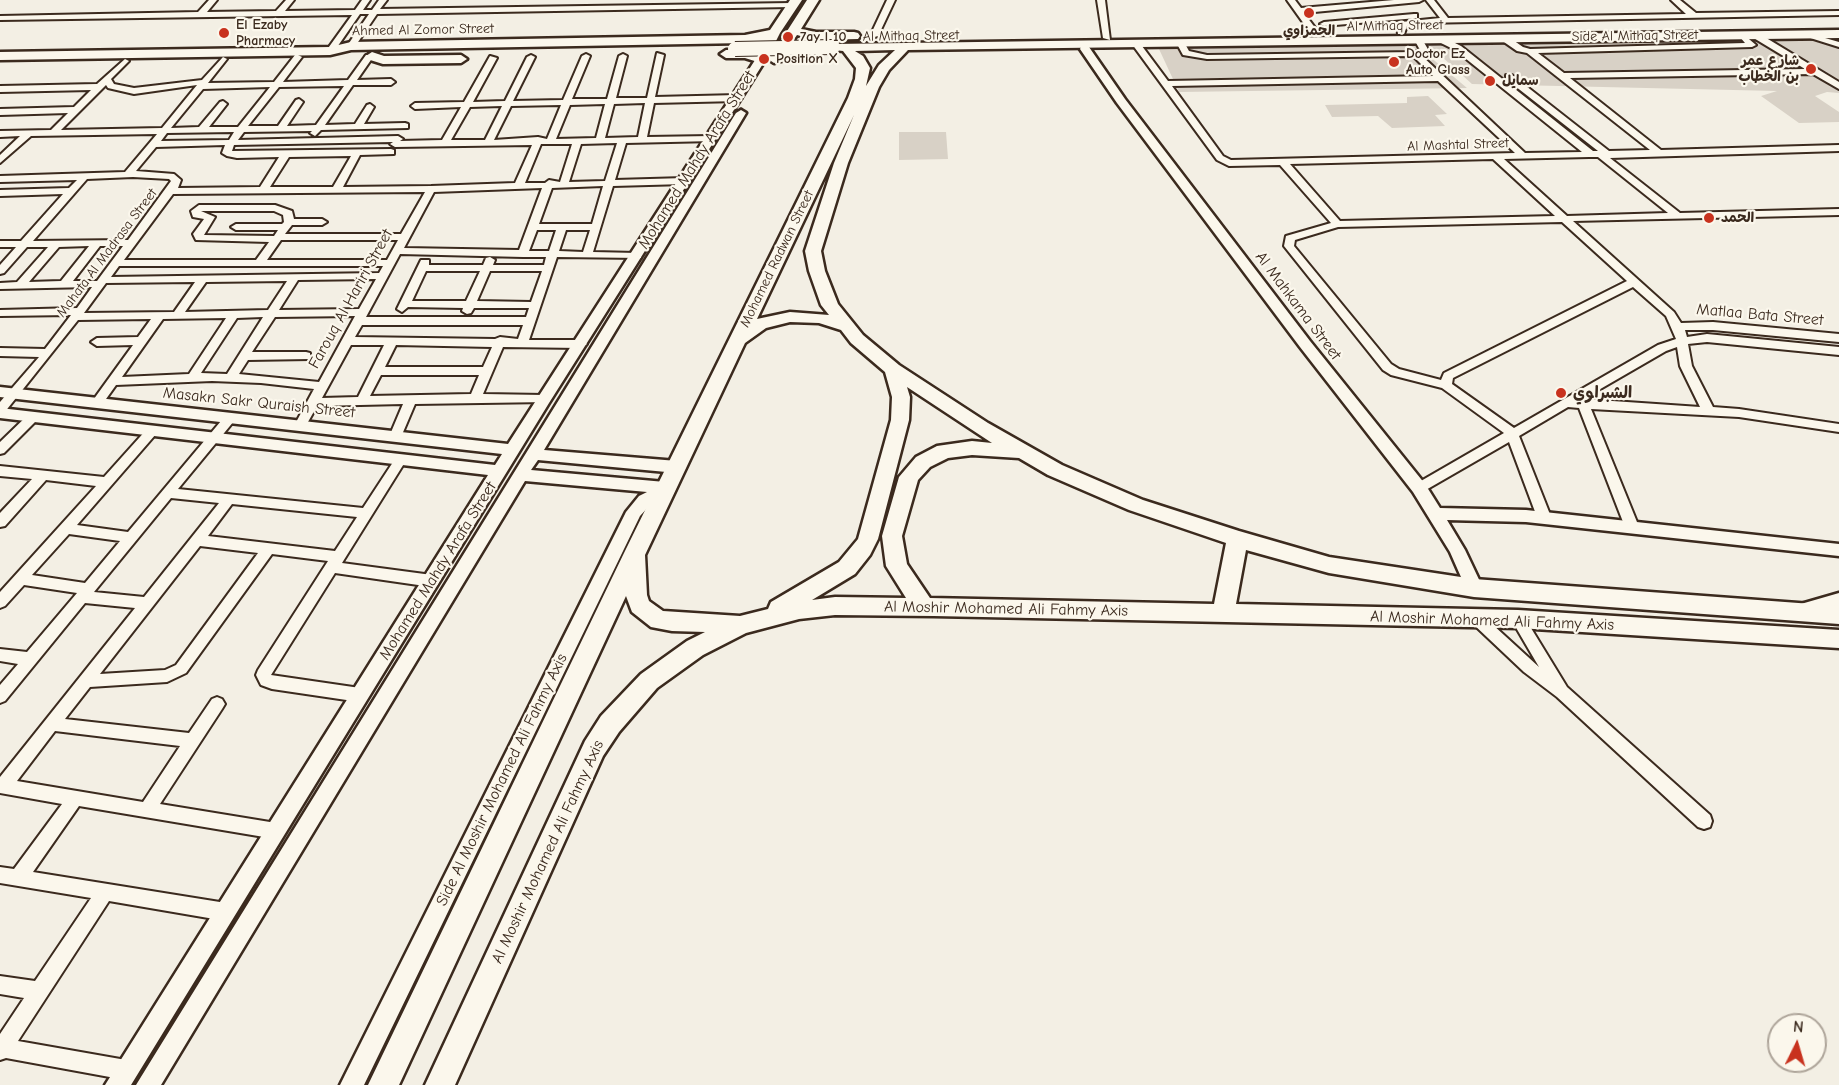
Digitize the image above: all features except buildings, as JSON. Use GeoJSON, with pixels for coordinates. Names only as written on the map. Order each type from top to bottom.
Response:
{"type":"FeatureCollection","features":[{"type":"Feature","properties":{"kind":"main road"},"geometry":{"type":"LineString","coordinates":[[767,59],[794,31],[813,0]]}},
{"type":"Feature","properties":{"kind":"main road"},"geometry":{"type":"LineString","coordinates":[[767,59],[774,33],[794,3]]}},
{"type":"Feature","properties":{"kind":"main road","name":"Al Mithaq Street"},"geometry":{"type":"LineString","coordinates":[[767,59],[795,53],[816,52],[1098,49],[1105,40],[1319,29],[1401,32],[1839,24]]}},
{"type":"Feature","properties":{"kind":"main road"},"geometry":{"type":"LineString","coordinates":[[1593,28],[1594,33],[1604,38]]}},
{"type":"Feature","properties":{"kind":"main road"},"geometry":{"type":"LineString","coordinates":[[1563,29],[1572,34],[1574,39]]}},
{"type":"Feature","properties":{"kind":"main road","name":"Al Mithaq Street"},"geometry":{"type":"LineString","coordinates":[[794,31],[816,36],[1078,33],[1105,40],[1136,44],[1417,48],[1444,41],[1839,34]]}},
{"type":"Feature","properties":{"kind":"main road","name":"Ahmed Al Zomor Street"},"geometry":{"type":"LineString","coordinates":[[0,56],[330,51],[351,46],[745,39],[774,33]]}},
{"type":"Feature","properties":{"kind":"main road"},"geometry":{"type":"LineString","coordinates":[[816,36],[810,45],[816,52]]}},
{"type":"Feature","properties":{"kind":"main road"},"geometry":{"type":"LineString","coordinates":[[739,53],[748,47],[749,44],[745,39]]}},
{"type":"Feature","properties":{"kind":"main road"},"geometry":{"type":"LineString","coordinates":[[330,51],[1105,40]]}},
{"type":"Feature","properties":{"kind":"main road"},"geometry":{"type":"LineString","coordinates":[[370,56],[1105,40]]}},
{"type":"Feature","properties":{"kind":"main road","name":"Mohamed Radwan Street"},"geometry":{"type":"LineString","coordinates":[[893,369],[869,350],[846,326],[824,293],[813,251],[841,163],[872,87],[884,68],[902,51]]}},
{"type":"Feature","properties":{"kind":"main road"},"geometry":{"type":"LineString","coordinates":[[849,52],[858,59],[863,67],[873,65],[884,68]]}},
{"type":"Feature","properties":{"kind":"main road"},"geometry":{"type":"LineString","coordinates":[[716,54],[739,53],[767,59]]}},
{"type":"Feature","properties":{"kind":"main road","name":"Ahmed Al Zomor Street"},"geometry":{"type":"LineString","coordinates":[[0,63],[370,56],[383,60],[537,57]]}},
{"type":"Feature","properties":{"kind":"main road"},"geometry":{"type":"LineString","coordinates":[[591,56],[628,56]]}},
{"type":"Feature","properties":{"kind":"main road","name":"Mohamed Radwan Street"},"geometry":{"type":"LineString","coordinates":[[671,482],[855,98],[862,79],[863,67]]}},
{"type":"Feature","properties":{"kind":"main road"},"geometry":{"type":"LineString","coordinates":[[739,340],[760,324],[790,316],[820,318],[846,326]]}},
{"type":"Feature","properties":{"kind":"main road"},"geometry":{"type":"LineString","coordinates":[[635,553],[636,595],[640,606],[659,620],[672,622],[749,622],[836,576],[847,568],[863,549],[871,528],[900,420],[901,397],[893,369]]}},
{"type":"Feature","properties":{"kind":"main road","name":"Al Moshir Mohamed Ali Fahmy Axis"},"geometry":{"type":"LineString","coordinates":[[893,369],[1022,453],[1110,495],[1282,553],[1368,573],[1474,588],[1839,615]]}},
{"type":"Feature","properties":{"kind":"main road"},"geometry":{"type":"LineString","coordinates":[[924,607],[897,566],[892,536],[909,477],[923,462],[944,451],[972,448],[1022,453]]}},
{"type":"Feature","properties":{"kind":"main road"},"geometry":{"type":"LineString","coordinates":[[383,1085],[635,553],[671,482]]}},
{"type":"Feature","properties":{"kind":"main road"},"geometry":{"type":"LineString","coordinates":[[1223,614],[1237,539]]}},
{"type":"Feature","properties":{"kind":"main road","name":"Al Moshir Mohamed Ali Fahmy Axis"},"geometry":{"type":"LineString","coordinates":[[440,1085],[594,749],[610,724],[628,702],[671,663],[695,648],[749,622],[799,610],[835,606],[924,607],[1518,619],[1839,639]]}},
{"type":"Feature","properties":{"kind":"street"},"geometry":{"type":"LineString","coordinates":[[200,15],[213,0]]}},
{"type":"Feature","properties":{"kind":"street"},"geometry":{"type":"LineString","coordinates":[[278,14],[290,0]]}},
{"type":"Feature","properties":{"kind":"street"},"geometry":{"type":"LineString","coordinates":[[330,51],[366,0]]}},
{"type":"Feature","properties":{"kind":"street"},"geometry":{"type":"LineString","coordinates":[[351,46],[383,0]]}},
{"type":"Feature","properties":{"kind":"street"},"geometry":{"type":"LineString","coordinates":[[449,11],[457,0]]}},
{"type":"Feature","properties":{"kind":"street"},"geometry":{"type":"LineString","coordinates":[[635,8],[642,0]]}},
{"type":"Feature","properties":{"kind":"street"},"geometry":{"type":"LineString","coordinates":[[874,36],[891,0]]}},
{"type":"Feature","properties":{"kind":"street"},"geometry":{"type":"LineString","coordinates":[[1101,0],[1105,40]]}},
{"type":"Feature","properties":{"kind":"street"},"geometry":{"type":"LineString","coordinates":[[1291,0],[1299,11],[1319,29],[1440,13]]}},
{"type":"Feature","properties":{"kind":"street"},"geometry":{"type":"LineString","coordinates":[[1299,11],[1419,0]]}},
{"type":"Feature","properties":{"kind":"street"},"geometry":{"type":"LineString","coordinates":[[1430,0],[1446,21]]}},
{"type":"Feature","properties":{"kind":"street"},"geometry":{"type":"LineString","coordinates":[[1675,0],[1694,16]]}},
{"type":"Feature","properties":{"kind":"street"},"geometry":{"type":"LineString","coordinates":[[0,18],[635,8],[714,3],[794,3]]}},
{"type":"Feature","properties":{"kind":"street"},"geometry":{"type":"LineString","coordinates":[[1401,32],[1404,24],[1411,22],[1839,13]]}},
{"type":"Feature","properties":{"kind":"street"},"geometry":{"type":"LineString","coordinates":[[1807,34],[1839,45]]}},
{"type":"Feature","properties":{"kind":"street"},"geometry":{"type":"LineString","coordinates":[[1749,35],[1839,86]]}},
{"type":"Feature","properties":{"kind":"street","name":"Side Al Mithaq Street"},"geometry":{"type":"LineString","coordinates":[[1507,40],[1520,49],[1530,51],[1752,45],[1749,35]]}},
{"type":"Feature","properties":{"kind":"street"},"geometry":{"type":"LineString","coordinates":[[1444,41],[1463,52],[1601,155]]}},
{"type":"Feature","properties":{"kind":"street"},"geometry":{"type":"LineString","coordinates":[[1470,41],[1470,46],[1678,216]]}},
{"type":"Feature","properties":{"kind":"street","name":"Al Mashtal Street"},"geometry":{"type":"LineString","coordinates":[[1136,44],[1224,161],[1236,164],[1834,148]]}},
{"type":"Feature","properties":{"kind":"street"},"geometry":{"type":"LineString","coordinates":[[1417,48],[1440,78],[1524,157]]}},
{"type":"Feature","properties":{"kind":"street","name":"Al Mahkama Street"},"geometry":{"type":"LineString","coordinates":[[1085,49],[1121,101],[1287,321],[1419,488],[1457,550],[1474,588]]}},
{"type":"Feature","properties":{"kind":"street"},"geometry":{"type":"LineString","coordinates":[[1530,51],[1660,153]]}},
{"type":"Feature","properties":{"kind":"street"},"geometry":{"type":"LineString","coordinates":[[642,139],[660,55]]}},
{"type":"Feature","properties":{"kind":"street"},"geometry":{"type":"LineString","coordinates":[[302,154],[370,56]]}},
{"type":"Feature","properties":{"kind":"street"},"geometry":{"type":"LineString","coordinates":[[551,140],[567,102],[591,56]]}},
{"type":"Feature","properties":{"kind":"street"},"geometry":{"type":"LineString","coordinates":[[600,140],[611,100],[628,56]]}},
{"type":"Feature","properties":{"kind":"street"},"geometry":{"type":"LineString","coordinates":[[298,57],[231,142],[226,151],[229,154],[357,153],[395,145]]}},
{"type":"Feature","properties":{"kind":"street"},"geometry":{"type":"LineString","coordinates":[[489,141],[537,57]]}},
{"type":"Feature","properties":{"kind":"street"},"geometry":{"type":"LineString","coordinates":[[446,142],[492,58]]}},
{"type":"Feature","properties":{"kind":"street","name":"Mahata Al Madrasa Street"},"geometry":{"type":"LineString","coordinates":[[130,175],[223,59]]}},
{"type":"Feature","properties":{"kind":"street","name":"Mohamed Mahdy Arafa Street"},"geometry":{"type":"LineString","coordinates":[[121,1078],[544,399],[711,139],[767,59]]}},
{"type":"Feature","properties":{"kind":"street","name":"Mohamed Mahdy Arafa Street"},"geometry":{"type":"LineString","coordinates":[[148,1085],[573,388],[767,59]]}},
{"type":"Feature","properties":{"kind":"street"},"geometry":{"type":"LineString","coordinates":[[53,133],[125,61]]}},
{"type":"Feature","properties":{"kind":"street"},"geometry":{"type":"LineString","coordinates":[[1561,76],[1813,71]]}},
{"type":"Feature","properties":{"kind":"street"},"geometry":{"type":"LineString","coordinates":[[1168,84],[1440,78]]}},
{"type":"Feature","properties":{"kind":"street"},"geometry":{"type":"LineString","coordinates":[[107,79],[111,86],[134,91],[203,84],[390,82]]}},
{"type":"Feature","properties":{"kind":"street"},"geometry":{"type":"LineString","coordinates":[[0,89],[99,87]]}},
{"type":"Feature","properties":{"kind":"street"},"geometry":{"type":"LineString","coordinates":[[415,106],[738,98]]}},
{"type":"Feature","properties":{"kind":"street"},"geometry":{"type":"LineString","coordinates":[[281,128],[299,102]]}},
{"type":"Feature","properties":{"kind":"street"},"geometry":{"type":"LineString","coordinates":[[202,130],[223,104]]}},
{"type":"Feature","properties":{"kind":"street"},"geometry":{"type":"LineString","coordinates":[[358,127],[370,107]]}},
{"type":"Feature","properties":{"kind":"street"},"geometry":{"type":"LineString","coordinates":[[0,112],[75,110]]}},
{"type":"Feature","properties":{"kind":"street"},"geometry":{"type":"LineString","coordinates":[[0,134],[405,126]]}},
{"type":"Feature","properties":{"kind":"street"},"geometry":{"type":"LineString","coordinates":[[0,160],[28,134]]}},
{"type":"Feature","properties":{"kind":"street"},"geometry":{"type":"LineString","coordinates":[[587,255],[623,139]]}},
{"type":"Feature","properties":{"kind":"street"},"geometry":{"type":"LineString","coordinates":[[154,144],[311,141],[395,145],[538,140],[711,139]]}},
{"type":"Feature","properties":{"kind":"street"},"geometry":{"type":"LineString","coordinates":[[519,186],[538,140]]}},
{"type":"Feature","properties":{"kind":"street"},"geometry":{"type":"LineString","coordinates":[[564,183],[578,140]]}},
{"type":"Feature","properties":{"kind":"street"},"geometry":{"type":"LineString","coordinates":[[1834,148],[1839,155]]}},
{"type":"Feature","properties":{"kind":"street"},"geometry":{"type":"LineString","coordinates":[[337,189],[357,153]]}},
{"type":"Feature","properties":{"kind":"street"},"geometry":{"type":"LineString","coordinates":[[263,190],[286,154]]}},
{"type":"Feature","properties":{"kind":"street"},"geometry":{"type":"LineString","coordinates":[[1497,158],[1670,314],[1679,327],[1686,366],[1708,412]]}},
{"type":"Feature","properties":{"kind":"street"},"geometry":{"type":"LineString","coordinates":[[1284,163],[1337,224]]}},
{"type":"Feature","properties":{"kind":"street"},"geometry":{"type":"LineString","coordinates":[[0,179],[130,175]]}},
{"type":"Feature","properties":{"kind":"street","name":"Mahata Al Madrasa Street"},"geometry":{"type":"LineString","coordinates":[[0,411],[7,393],[48,353],[176,182],[171,176],[130,175]]}},
{"type":"Feature","properties":{"kind":"street"},"geometry":{"type":"LineString","coordinates":[[0,272],[84,177]]}},
{"type":"Feature","properties":{"kind":"street"},"geometry":{"type":"LineString","coordinates":[[322,222],[283,231],[227,239],[203,239],[198,236],[210,219],[209,216],[195,214],[206,199],[263,190],[430,189],[549,183],[685,181]]}},
{"type":"Feature","properties":{"kind":"street"},"geometry":{"type":"LineString","coordinates":[[523,254],[549,183]]}},
{"type":"Feature","properties":{"kind":"street","name":"Farouq Al Hariri Street"},"geometry":{"type":"LineString","coordinates":[[300,426],[430,189]]}},
{"type":"Feature","properties":{"kind":"street"},"geometry":{"type":"LineString","coordinates":[[0,193],[70,191]]}},
{"type":"Feature","properties":{"kind":"street"},"geometry":{"type":"LineString","coordinates":[[170,191],[186,191],[182,198],[206,199],[250,208],[285,210],[290,215],[283,231],[260,262]]}},
{"type":"Feature","properties":{"kind":"street"},"geometry":{"type":"LineString","coordinates":[[227,239],[250,208]]}},
{"type":"Feature","properties":{"kind":"street"},"geometry":{"type":"LineString","coordinates":[[1821,212],[1839,218]]}},
{"type":"Feature","properties":{"kind":"street"},"geometry":{"type":"LineString","coordinates":[[1544,517],[1512,433],[1446,385],[1395,372],[1388,367],[1288,243],[1294,236],[1337,224],[1839,212]]}},
{"type":"Feature","properties":{"kind":"street"},"geometry":{"type":"LineString","coordinates":[[236,227],[404,237]]}},
{"type":"Feature","properties":{"kind":"street"},"geometry":{"type":"LineString","coordinates":[[533,227],[596,227]]}},
{"type":"Feature","properties":{"kind":"street"},"geometry":{"type":"LineString","coordinates":[[523,341],[562,227]]}},
{"type":"Feature","properties":{"kind":"street"},"geometry":{"type":"LineString","coordinates":[[20,286],[57,243]]}},
{"type":"Feature","properties":{"kind":"street"},"geometry":{"type":"LineString","coordinates":[[64,285],[97,243]]}},
{"type":"Feature","properties":{"kind":"street"},"geometry":{"type":"LineString","coordinates":[[0,244],[131,243]]}},
{"type":"Feature","properties":{"kind":"street"},"geometry":{"type":"LineString","coordinates":[[396,251],[637,256]]}},
{"type":"Feature","properties":{"kind":"street"},"geometry":{"type":"LineString","coordinates":[[396,321],[430,252]]}},
{"type":"Feature","properties":{"kind":"street"},"geometry":{"type":"LineString","coordinates":[[448,341],[470,304],[494,253]]}},
{"type":"Feature","properties":{"kind":"street"},"geometry":{"type":"LineString","coordinates":[[220,277],[230,262]]}},
{"type":"Feature","properties":{"kind":"street"},"geometry":{"type":"LineString","coordinates":[[116,263],[389,263]]}},
{"type":"Feature","properties":{"kind":"street"},"geometry":{"type":"LineString","coordinates":[[422,268],[548,268]]}},
{"type":"Feature","properties":{"kind":"street"},"geometry":{"type":"LineString","coordinates":[[231,377],[295,276]]}},
{"type":"Feature","properties":{"kind":"street"},"geometry":{"type":"LineString","coordinates":[[0,286],[220,277],[382,276]]}},
{"type":"Feature","properties":{"kind":"street"},"geometry":{"type":"LineString","coordinates":[[177,315],[203,278]]}},
{"type":"Feature","properties":{"kind":"street"},"geometry":{"type":"LineString","coordinates":[[1446,385],[1448,376],[1634,282]]}},
{"type":"Feature","properties":{"kind":"street"},"geometry":{"type":"LineString","coordinates":[[404,304],[536,305]]}},
{"type":"Feature","properties":{"kind":"street"},"geometry":{"type":"LineString","coordinates":[[0,326],[6,313],[272,314],[360,317],[396,321],[530,321]]}},
{"type":"Feature","properties":{"kind":"street"},"geometry":{"type":"LineString","coordinates":[[192,376],[234,314]]}},
{"type":"Feature","properties":{"kind":"street"},"geometry":{"type":"LineString","coordinates":[[97,403],[160,315]]}},
{"type":"Feature","properties":{"kind":"street","name":"Matlaa Bata Street"},"geometry":{"type":"LineString","coordinates":[[1679,327],[1713,326],[1839,339]]}},
{"type":"Feature","properties":{"kind":"street"},"geometry":{"type":"LineString","coordinates":[[1419,488],[1662,348],[1683,341],[1707,338],[1735,339],[1839,351]]}},
{"type":"Feature","properties":{"kind":"street"},"geometry":{"type":"LineString","coordinates":[[97,342],[142,341]]}},
{"type":"Feature","properties":{"kind":"street"},"geometry":{"type":"LineString","coordinates":[[347,341],[523,341],[581,344]]}},
{"type":"Feature","properties":{"kind":"street"},"geometry":{"type":"LineString","coordinates":[[362,401],[392,341]]}},
{"type":"Feature","properties":{"kind":"street"},"geometry":{"type":"LineString","coordinates":[[475,398],[500,341]]}},
{"type":"Feature","properties":{"kind":"street"},"geometry":{"type":"LineString","coordinates":[[0,352],[48,353]]}},
{"type":"Feature","properties":{"kind":"street"},"geometry":{"type":"LineString","coordinates":[[245,356],[306,356]]}},
{"type":"Feature","properties":{"kind":"street"},"geometry":{"type":"LineString","coordinates":[[377,371],[487,371]]}},
{"type":"Feature","properties":{"kind":"street"},"geometry":{"type":"LineString","coordinates":[[113,381],[192,376],[231,377],[322,386]]}},
{"type":"Feature","properties":{"kind":"street"},"geometry":{"type":"LineString","coordinates":[[557,381],[560,387],[573,388]]}},
{"type":"Feature","properties":{"kind":"street","name":"Masakn Sakr Quraish Street"},"geometry":{"type":"LineString","coordinates":[[7,393],[514,450]]}},
{"type":"Feature","properties":{"kind":"street"},"geometry":{"type":"LineString","coordinates":[[313,402],[475,398],[544,399],[556,400],[561,406]]}},
{"type":"Feature","properties":{"kind":"street"},"geometry":{"type":"LineString","coordinates":[[395,437],[411,400]]}},
{"type":"Feature","properties":{"kind":"street"},"geometry":{"type":"LineString","coordinates":[[1566,403],[1771,417],[1839,428]]}},
{"type":"Feature","properties":{"kind":"street"},"geometry":{"type":"LineString","coordinates":[[1583,403],[1632,527]]}},
{"type":"Feature","properties":{"kind":"street"},"geometry":{"type":"LineString","coordinates":[[0,411],[33,417],[500,471]]}},
{"type":"Feature","properties":{"kind":"street"},"geometry":{"type":"LineString","coordinates":[[0,450],[33,417]]}},
{"type":"Feature","properties":{"kind":"street"},"geometry":{"type":"LineString","coordinates":[[0,696],[230,418]]}},
{"type":"Feature","properties":{"kind":"street"},"geometry":{"type":"LineString","coordinates":[[0,602],[152,431]]}},
{"type":"Feature","properties":{"kind":"street"},"geometry":{"type":"LineString","coordinates":[[532,454],[671,482]]}},
{"type":"Feature","properties":{"kind":"street"},"geometry":{"type":"LineString","coordinates":[[360,695],[268,682],[264,678],[264,671],[402,459]]}},
{"type":"Feature","properties":{"kind":"street"},"geometry":{"type":"LineString","coordinates":[[0,471],[107,482]]}},
{"type":"Feature","properties":{"kind":"street"},"geometry":{"type":"LineString","coordinates":[[519,475],[671,482]]}},
{"type":"Feature","properties":{"kind":"street"},"geometry":{"type":"LineString","coordinates":[[0,522],[43,476]]}},
{"type":"Feature","properties":{"kind":"street","name":"Side Al Moshir Mohamed Ali Fahmy Axis"},"geometry":{"type":"LineString","coordinates":[[352,1085],[634,512],[645,500],[671,482]]}},
{"type":"Feature","properties":{"kind":"street"},"geometry":{"type":"LineString","coordinates":[[168,493],[366,513]]}},
{"type":"Feature","properties":{"kind":"street"},"geometry":{"type":"LineString","coordinates":[[2,786],[230,498]]}},
{"type":"Feature","properties":{"kind":"street"},"geometry":{"type":"LineString","coordinates":[[1436,514],[1544,517],[1839,550]]}},
{"type":"Feature","properties":{"kind":"street"},"geometry":{"type":"LineString","coordinates":[[66,528],[131,538]]}},
{"type":"Feature","properties":{"kind":"street"},"geometry":{"type":"LineString","coordinates":[[197,540],[269,548],[432,581]]}},
{"type":"Feature","properties":{"kind":"street"},"geometry":{"type":"LineString","coordinates":[[86,681],[167,676],[181,669],[269,548]]}},
{"type":"Feature","properties":{"kind":"street"},"geometry":{"type":"LineString","coordinates":[[0,581],[19,581],[147,603]]}},
{"type":"Feature","properties":{"kind":"street"},"geometry":{"type":"LineString","coordinates":[[1797,612],[1839,600]]}},
{"type":"Feature","properties":{"kind":"street"},"geometry":{"type":"LineString","coordinates":[[1476,618],[1529,668],[1562,692],[1704,821]]}},
{"type":"Feature","properties":{"kind":"street"},"geometry":{"type":"LineString","coordinates":[[1518,619],[1562,692]]}},
{"type":"Feature","properties":{"kind":"street"},"geometry":{"type":"LineString","coordinates":[[0,655],[31,659]]}},
{"type":"Feature","properties":{"kind":"street"},"geometry":{"type":"LineString","coordinates":[[148,809],[217,704]]}},
{"type":"Feature","properties":{"kind":"street"},"geometry":{"type":"LineString","coordinates":[[52,724],[193,741]]}},
{"type":"Feature","properties":{"kind":"street"},"geometry":{"type":"LineString","coordinates":[[2,786],[276,831]]}},
{"type":"Feature","properties":{"kind":"street"},"geometry":{"type":"LineString","coordinates":[[18,878],[76,797]]}},
{"type":"Feature","properties":{"kind":"street"},"geometry":{"type":"LineString","coordinates":[[0,875],[226,912]]}},
{"type":"Feature","properties":{"kind":"street"},"geometry":{"type":"LineString","coordinates":[[106,891],[1,1049],[121,1078]]}},
{"type":"Feature","properties":{"kind":"street"},"geometry":{"type":"LineString","coordinates":[[0,985],[39,991]]}},
{"type":"Feature","properties":{"kind":"shaded area"},"geometry":{"type":"Polygon","coordinates":[[[1832,38],[1839,43],[1839,93],[1827,92],[1815,96],[1839,112],[1839,122],[1799,123],[1761,96],[1777,91],[1472,84],[1430,46],[1832,38]]]}},
{"type":"Feature","properties":{"kind":"shaded area"},"geometry":{"type":"Polygon","coordinates":[[[1416,45],[1467,88],[1179,92],[1159,49],[1416,45]]]}},
{"type":"Feature","properties":{"kind":"shaded area"},"geometry":{"type":"Polygon","coordinates":[[[1428,96],[1447,114],[1435,115],[1445,126],[1392,128],[1378,116],[1332,117],[1325,105],[1407,103],[1407,97],[1428,96]]]}},
{"type":"Feature","properties":{"kind":"shaded area"},"geometry":{"type":"Polygon","coordinates":[[[899,132],[946,132],[948,159],[899,160],[899,132]]]}},
{"type":"Feature","properties":{"kind":"place","name":"الحمزاوي"},"geometry":{"type":"Point","coordinates":[1309,13]}},
{"type":"Feature","properties":{"kind":"place","name":"El Ezaby Pharmacy"},"geometry":{"type":"Point","coordinates":[224,33]}},
{"type":"Feature","properties":{"kind":"place","name":"7ay l 10"},"geometry":{"type":"Point","coordinates":[788,37]}},
{"type":"Feature","properties":{"kind":"place","name":"Position X"},"geometry":{"type":"Point","coordinates":[764,59]}},
{"type":"Feature","properties":{"kind":"place","name":"Doctor Ez Auto Glass"},"geometry":{"type":"Point","coordinates":[1394,62]}},
{"type":"Feature","properties":{"kind":"place","name":"شارع عمر بن الخطاب"},"geometry":{"type":"Point","coordinates":[1811,69]}},
{"type":"Feature","properties":{"kind":"place","name":"سمايل"},"geometry":{"type":"Point","coordinates":[1490,81]}},
{"type":"Feature","properties":{"kind":"place","name":"الحمد"},"geometry":{"type":"Point","coordinates":[1709,218]}},
{"type":"Feature","properties":{"kind":"place","name":"الشبراوي"},"geometry":{"type":"Point","coordinates":[1561,393]}}]}
